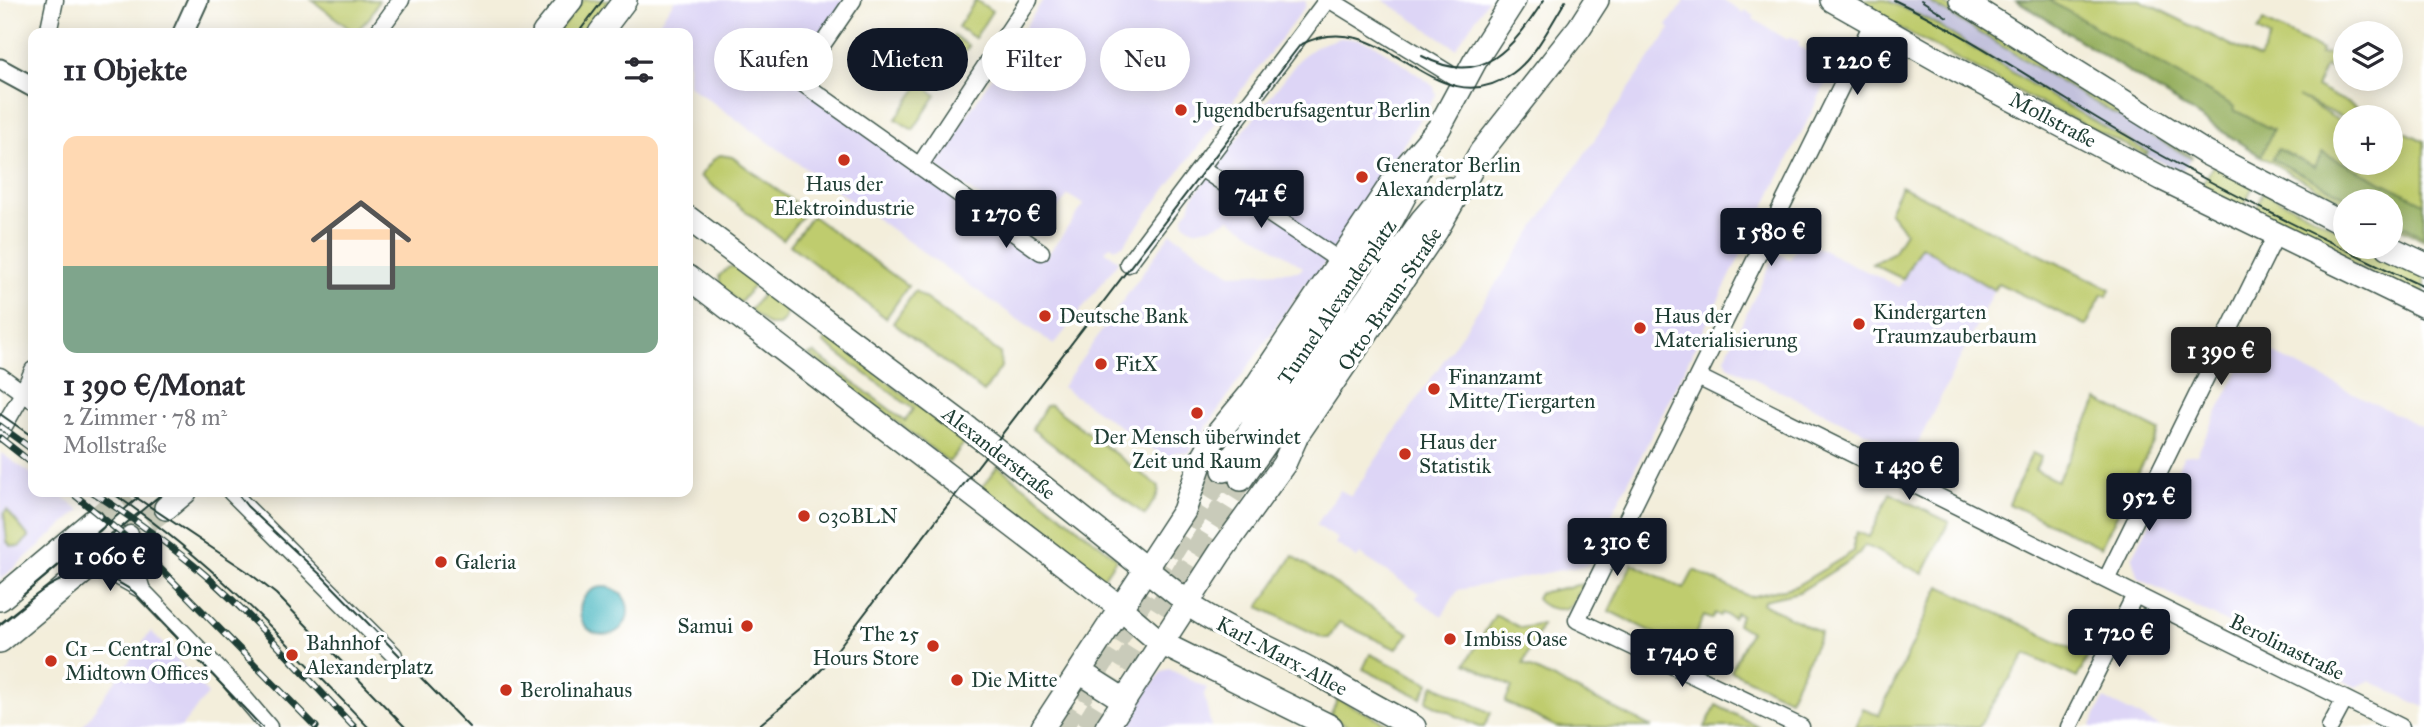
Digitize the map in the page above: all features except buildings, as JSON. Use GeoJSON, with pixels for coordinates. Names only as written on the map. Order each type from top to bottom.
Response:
{"type":"FeatureCollection","features":[{"type":"Feature","properties":{"kind":"main road"},"geometry":{"type":"LineString","coordinates":[[548,28],[570,0]]}},
{"type":"Feature","properties":{"kind":"main road"},"geometry":{"type":"LineString","coordinates":[[604,28],[625,0]]}},
{"type":"Feature","properties":{"kind":"main road"},"geometry":{"type":"LineString","coordinates":[[1043,727],[1184,511],[1206,450],[1253,391],[1392,183],[1438,128],[1514,0]]}},
{"type":"Feature","properties":{"kind":"main road","name":"Otto-Braun-Straße"},"geometry":{"type":"LineString","coordinates":[[1188,603],[1284,464],[1297,435],[1436,231],[1481,152],[1579,28],[1597,0]]}},
{"type":"Feature","properties":{"kind":"main road","name":"Mollstraße"},"geometry":{"type":"LineString","coordinates":[[1832,0],[2163,179],[2424,306]]}},
{"type":"Feature","properties":{"kind":"main road"},"geometry":{"type":"LineString","coordinates":[[1961,0],[2206,153],[2333,219]]}},
{"type":"Feature","properties":{"kind":"main road","name":"Tunnel Alexanderplatz"},"geometry":{"type":"LineString","coordinates":[[1438,128],[1392,219],[1233,474],[1422,220],[1481,152]]}},
{"type":"Feature","properties":{"kind":"main road","name":"Alexanderstraße"},"geometry":{"type":"LineString","coordinates":[[693,222],[989,444],[1188,603]]}},
{"type":"Feature","properties":{"kind":"main road"},"geometry":{"type":"LineString","coordinates":[[2403,254],[2424,264]]}},
{"type":"Feature","properties":{"kind":"main road"},"geometry":{"type":"LineString","coordinates":[[693,281],[1121,609]]}},
{"type":"Feature","properties":{"kind":"main road"},"geometry":{"type":"LineString","coordinates":[[166,508],[179,497]]}},
{"type":"Feature","properties":{"kind":"main road"},"geometry":{"type":"LineString","coordinates":[[0,599],[93,520]]}},
{"type":"Feature","properties":{"kind":"main road"},"geometry":{"type":"LineString","coordinates":[[0,642],[125,538]]}},
{"type":"Feature","properties":{"kind":"main road"},"geometry":{"type":"LineString","coordinates":[[1107,727],[1188,603]]}},
{"type":"Feature","properties":{"kind":"main road","name":"Karl-Marx-Allee"},"geometry":{"type":"LineString","coordinates":[[1188,603],[1221,625],[1414,727]]}},
{"type":"Feature","properties":{"kind":"main road","name":"Karl-Marx-Allee"},"geometry":{"type":"LineString","coordinates":[[1121,609],[1161,643],[1331,727]]}},
{"type":"Feature","properties":{"kind":"main road"},"geometry":{"type":"LineString","coordinates":[[1080,672],[1124,701]]}},
{"type":"Feature","properties":{"kind":"street"},"geometry":{"type":"LineString","coordinates":[[48,28],[55,0]]}},
{"type":"Feature","properties":{"kind":"street"},"geometry":{"type":"LineString","coordinates":[[185,28],[198,0]]}},
{"type":"Feature","properties":{"kind":"street"},"geometry":{"type":"LineString","coordinates":[[381,28],[401,0]]}},
{"type":"Feature","properties":{"kind":"street"},"geometry":{"type":"LineString","coordinates":[[853,0],[798,80],[1041,252]]}},
{"type":"Feature","properties":{"kind":"street"},"geometry":{"type":"LineString","coordinates":[[920,165],[1029,0]]}},
{"type":"Feature","properties":{"kind":"street"},"geometry":{"type":"LineString","coordinates":[[1128,264],[1329,0],[1463,82]]}},
{"type":"Feature","properties":{"kind":"street"},"geometry":{"type":"LineString","coordinates":[[1801,727],[1577,620],[1872,24]]}},
{"type":"Feature","properties":{"kind":"street"},"geometry":{"type":"LineString","coordinates":[[0,69],[28,83]]}},
{"type":"Feature","properties":{"kind":"street"},"geometry":{"type":"LineString","coordinates":[[1201,168],[1340,261]]}},
{"type":"Feature","properties":{"kind":"street"},"geometry":{"type":"LineString","coordinates":[[2106,580],[2276,235]]}},
{"type":"Feature","properties":{"kind":"street"},"geometry":{"type":"LineString","coordinates":[[0,376],[28,396],[0,433]]}},
{"type":"Feature","properties":{"kind":"street","name":"Berolinastraße"},"geometry":{"type":"LineString","coordinates":[[1699,376],[2401,727]]}},
{"type":"Feature","properties":{"kind":"street"},"geometry":{"type":"LineString","coordinates":[[235,497],[394,655]]}},
{"type":"Feature","properties":{"kind":"street"},"geometry":{"type":"LineString","coordinates":[[125,538],[142,590]]}},
{"type":"Feature","properties":{"kind":"street"},"geometry":{"type":"LineString","coordinates":[[87,569],[115,575],[142,590],[229,680],[269,727]]}},
{"type":"Feature","properties":{"kind":"street"},"geometry":{"type":"LineString","coordinates":[[2069,727],[2135,595]]}},
{"type":"Feature","properties":{"kind":"street","name":"Berolinastraße"},"geometry":{"type":"LineString","coordinates":[[2330,727],[2344,699]]}},
{"type":"Feature","properties":{"kind":"shaded area"},"geometry":{"type":"Polygon","coordinates":[[[675,0],[849,0],[829,28],[714,28],[714,91],[809,91],[1046,257],[1084,205],[1068,195],[1040,233],[1033,235],[936,166],[935,162],[936,152],[944,150],[983,91],[1086,91],[1086,28],[1025,28],[1043,0],[1306,1],[1305,7],[1123,245],[1116,248],[1110,246],[1105,251],[1119,261],[1054,345],[693,89],[693,28],[655,28],[675,0]]]}},
{"type":"Feature","properties":{"kind":"shaded area"},"geometry":{"type":"Polygon","coordinates":[[[1383,0],[1488,0],[1456,48],[1383,0]]]}},
{"type":"Feature","properties":{"kind":"shaded area"},"geometry":{"type":"Polygon","coordinates":[[[1685,0],[1722,0],[1743,13],[1745,10],[1755,15],[1753,19],[1788,40],[1790,37],[1800,42],[1798,46],[1834,67],[1587,565],[1458,590],[1442,616],[1416,598],[1419,593],[1360,554],[1357,558],[1335,543],[1338,539],[1316,525],[1340,490],[1351,496],[1670,29],[1667,26],[1685,0]]]}},
{"type":"Feature","properties":{"kind":"shaded area"},"geometry":{"type":"Polygon","coordinates":[[[1886,0],[1926,0],[2191,158],[2182,172],[2146,155],[2147,152],[2048,95],[1949,32],[1886,0]]]}},
{"type":"Feature","properties":{"kind":"shaded area"},"geometry":{"type":"Polygon","coordinates":[[[1340,38],[1359,39],[1376,45],[1434,87],[1436,95],[1312,282],[1305,284],[1189,453],[1175,452],[1169,460],[1062,387],[1171,233],[1231,274],[1300,271],[1303,267],[1230,219],[1214,226],[1193,230],[1184,223],[1183,216],[1190,207],[1192,198],[1301,57],[1318,45],[1340,38]]]}},
{"type":"Feature","properties":{"kind":"shaded area","name":"Kindergarten Traumzauberbaum"},"geometry":{"type":"Polygon","coordinates":[[[1804,241],[1899,287],[1921,246],[1994,290],[1912,455],[1728,366],[1725,357],[1776,253],[1790,259],[1798,244],[1804,241]]]}},
{"type":"Feature","properties":{"kind":"shaded area"},"geometry":{"type":"Polygon","coordinates":[[[2252,343],[2424,428],[2424,707],[2369,681],[2356,687],[2138,578],[2132,558],[2184,456],[2197,454],[2252,343]]]}},
{"type":"Feature","properties":{"kind":"shaded area"},"geometry":{"type":"Polygon","coordinates":[[[1,453],[28,472],[28,497],[63,497],[80,510],[0,580],[1,453]]]}},
{"type":"Feature","properties":{"kind":"shaded area"},"geometry":{"type":"Polygon","coordinates":[[[151,631],[208,694],[181,727],[82,727],[151,631]]]}},
{"type":"Feature","properties":{"kind":"shaded area"},"geometry":{"type":"Polygon","coordinates":[[[1169,669],[1207,688],[1204,694],[1211,727],[1118,727],[1148,683],[1152,685],[1162,671],[1169,669]]]}},
{"type":"Feature","properties":{"kind":"shaded area"},"geometry":{"type":"Polygon","coordinates":[[[2104,699],[2121,707],[2161,727],[2090,727],[2104,699]]]}},
{"type":"Feature","properties":{"kind":"green space"},"geometry":{"type":"Polygon","coordinates":[[[312,0],[379,0],[370,17],[360,28],[348,28],[312,0]]]}},
{"type":"Feature","properties":{"kind":"green space"},"geometry":{"type":"Polygon","coordinates":[[[583,0],[610,0],[592,28],[562,28],[583,0]]]}},
{"type":"Feature","properties":{"kind":"green space"},"geometry":{"type":"Polygon","coordinates":[[[976,0],[992,11],[975,38],[968,33],[968,28],[958,27],[976,0]]]}},
{"type":"Feature","properties":{"kind":"green space"},"geometry":{"type":"Polygon","coordinates":[[[1847,0],[1886,0],[1927,19],[2048,95],[2148,152],[2146,155],[2040,103],[1847,0]]]}},
{"type":"Feature","properties":{"kind":"green space"},"geometry":{"type":"Polygon","coordinates":[[[1926,0],[1937,0],[2192,156],[2191,158],[2077,92],[1926,0]]]}},
{"type":"Feature","properties":{"kind":"green space"},"geometry":{"type":"Polygon","coordinates":[[[2016,0],[2140,0],[2259,59],[2270,38],[2258,31],[2263,21],[2322,50],[2320,54],[2333,56],[2333,69],[2326,66],[2316,87],[2352,105],[2333,105],[2333,113],[2298,97],[2333,117],[2333,175],[2403,175],[2403,131],[2424,141],[2424,240],[2403,230],[2403,189],[2333,189],[2333,196],[2260,156],[2016,0]]]}},
{"type":"Feature","properties":{"kind":"green space"},"geometry":{"type":"Polygon","coordinates":[[[2017,0],[2048,0],[2235,107],[2234,110],[2273,130],[2261,156],[2017,0]]]}},
{"type":"Feature","properties":{"kind":"green space"},"geometry":{"type":"Polygon","coordinates":[[[915,91],[931,91],[936,95],[913,130],[896,119],[915,91]]]}},
{"type":"Feature","properties":{"kind":"green space"},"geometry":{"type":"Polygon","coordinates":[[[2278,149],[2315,167],[2322,152],[2333,158],[2333,175],[2368,175],[2396,189],[2333,190],[2272,159],[2278,149]]]}},
{"type":"Feature","properties":{"kind":"green space"},"geometry":{"type":"Polygon","coordinates":[[[720,155],[732,157],[806,211],[783,240],[700,176],[720,155]]]}},
{"type":"Feature","properties":{"kind":"green space"},"geometry":{"type":"Polygon","coordinates":[[[2213,165],[2253,186],[2242,210],[2200,189],[2213,165]]]}},
{"type":"Feature","properties":{"kind":"green space"},"geometry":{"type":"Polygon","coordinates":[[[1901,186],[2110,289],[2107,296],[2102,294],[2085,325],[1998,283],[1994,290],[1921,246],[1903,279],[1872,264],[1894,252],[1905,231],[1889,211],[1901,186]]]}},
{"type":"Feature","properties":{"kind":"green space"},"geometry":{"type":"Polygon","coordinates":[[[2263,192],[2333,226],[2333,255],[2254,216],[2263,192]]]}},
{"type":"Feature","properties":{"kind":"green space"},"geometry":{"type":"Polygon","coordinates":[[[2403,192],[2424,203],[2424,237],[2403,226],[2403,192]]]}},
{"type":"Feature","properties":{"kind":"green space"},"geometry":{"type":"Polygon","coordinates":[[[812,216],[908,286],[886,318],[790,245],[812,216]]]}},
{"type":"Feature","properties":{"kind":"green space"},"geometry":{"type":"Polygon","coordinates":[[[2342,259],[2400,259],[2424,271],[2424,299],[2342,259]]]}},
{"type":"Feature","properties":{"kind":"green space"},"geometry":{"type":"Polygon","coordinates":[[[729,267],[736,267],[756,283],[740,303],[721,288],[719,276],[729,267]]]}},
{"type":"Feature","properties":{"kind":"green space"},"geometry":{"type":"Polygon","coordinates":[[[766,290],[780,301],[786,310],[784,320],[779,325],[768,325],[750,310],[766,290]]]}},
{"type":"Feature","properties":{"kind":"green space"},"geometry":{"type":"Polygon","coordinates":[[[915,291],[1000,353],[1001,367],[984,392],[893,323],[915,291]]]}},
{"type":"Feature","properties":{"kind":"green space"},"geometry":{"type":"Polygon","coordinates":[[[828,336],[965,442],[949,462],[809,355],[814,353],[905,421],[913,409],[823,342],[828,336]]]}},
{"type":"Feature","properties":{"kind":"green space"},"geometry":{"type":"Polygon","coordinates":[[[2098,400],[2159,431],[2101,547],[2009,504],[2032,453],[2041,457],[2035,470],[2057,481],[2098,400]]]}},
{"type":"Feature","properties":{"kind":"green space"},"geometry":{"type":"Polygon","coordinates":[[[1051,405],[1159,487],[1158,494],[1145,515],[1032,429],[1046,406],[1051,405]]]}},
{"type":"Feature","properties":{"kind":"green space"},"geometry":{"type":"Polygon","coordinates":[[[998,466],[1117,558],[1102,580],[982,488],[998,466]]]}},
{"type":"Feature","properties":{"kind":"green space"},"geometry":{"type":"Polygon","coordinates":[[[1890,493],[1949,522],[1923,574],[1865,545],[1857,556],[1799,592],[1764,600],[1763,604],[1821,633],[1789,699],[1731,671],[1750,632],[1737,624],[1741,616],[1736,613],[1733,618],[1722,613],[1720,616],[1715,613],[1711,619],[1704,616],[1688,650],[1609,611],[1632,563],[1684,589],[1694,570],[1750,597],[1796,586],[1854,551],[1857,532],[1869,537],[1890,493]]]}},
{"type":"Feature","properties":{"kind":"green space"},"geometry":{"type":"Polygon","coordinates":[[[7,510],[29,537],[19,547],[11,546],[7,542],[4,513],[7,510]]]}},
{"type":"Feature","properties":{"kind":"green space"},"geometry":{"type":"Polygon","coordinates":[[[1293,556],[1409,633],[1396,649],[1339,622],[1329,638],[1323,638],[1259,607],[1293,556]]]}},
{"type":"Feature","properties":{"kind":"green space"},"geometry":{"type":"Polygon","coordinates":[[[1583,584],[1574,602],[1564,609],[1548,607],[1536,599],[1539,593],[1583,584]]]}},
{"type":"Feature","properties":{"kind":"green space"},"geometry":{"type":"Polygon","coordinates":[[[1940,586],[2088,656],[2077,678],[2026,654],[1978,727],[1856,727],[1863,708],[1879,715],[1940,586]]]}},
{"type":"Feature","properties":{"kind":"green space"},"geometry":{"type":"Polygon","coordinates":[[[1495,615],[1521,628],[1542,624],[1523,664],[1652,727],[1557,727],[1505,702],[1512,687],[1466,663],[1495,615]]]}},
{"type":"Feature","properties":{"kind":"green space"},"geometry":{"type":"Polygon","coordinates":[[[1370,654],[1429,683],[1421,698],[1363,669],[1370,654]]]}},
{"type":"Feature","properties":{"kind":"green space"},"geometry":{"type":"Polygon","coordinates":[[[1434,685],[1491,713],[1484,727],[1426,701],[1434,685]]]}},
{"type":"Feature","properties":{"kind":"green space"},"geometry":{"type":"Polygon","coordinates":[[[1338,699],[1394,727],[1349,727],[1329,717],[1338,699]]]}},
{"type":"Feature","properties":{"kind":"green space"},"geometry":{"type":"Polygon","coordinates":[[[1716,705],[1760,727],[1705,727],[1716,705]]]}},
{"type":"Feature","properties":{"kind":"water"},"geometry":{"type":"Polygon","coordinates":[[[604,587],[621,594],[628,611],[621,628],[604,635],[587,628],[580,611],[587,594],[604,587]]]}},
{"type":"Feature","properties":{"kind":"tunnel"},"geometry":{"type":"LineString","coordinates":[[1061,727],[1224,470]]}},
{"type":"Feature","properties":{"kind":"tunnel"},"geometry":{"type":"LineString","coordinates":[[1086,727],[1241,479]]}},
{"type":"Feature","properties":{"kind":"tunnel"},"geometry":{"type":"LineString","coordinates":[[93,521],[121,497]]}},
{"type":"Feature","properties":{"kind":"tunnel"},"geometry":{"type":"LineString","coordinates":[[120,542],[166,508]]}},
{"type":"Feature","properties":{"kind":"tram line"},"geometry":{"type":"LineString","coordinates":[[582,28],[603,0]]}},
{"type":"Feature","properties":{"kind":"tram line"},"geometry":{"type":"LineString","coordinates":[[1422,56],[1443,65],[1462,68],[1479,65],[1508,47],[1544,0]]}},
{"type":"Feature","properties":{"kind":"tram line"},"geometry":{"type":"LineString","coordinates":[[757,727],[804,688],[823,668],[1300,45],[1330,36],[1358,38],[1384,49],[1433,77],[1458,86],[1484,86],[1513,73],[1529,58],[1566,0]]}},
{"type":"Feature","properties":{"kind":"tram line"},"geometry":{"type":"LineString","coordinates":[[1894,0],[2013,66],[2165,157],[2424,287]]}},
{"type":"Feature","properties":{"kind":"tram line"},"geometry":{"type":"LineString","coordinates":[[1921,0],[1947,17]]}},
{"type":"Feature","properties":{"kind":"tram line"},"geometry":{"type":"LineString","coordinates":[[0,414],[28,434]]}},
{"type":"Feature","properties":{"kind":"tram line"},"geometry":{"type":"LineString","coordinates":[[118,497],[181,545],[246,602],[368,727]]}},
{"type":"Feature","properties":{"kind":"tram line"},"geometry":{"type":"LineString","coordinates":[[136,497],[248,572],[276,594],[405,727]]}},
{"type":"Feature","properties":{"kind":"tram line"},"geometry":{"type":"LineString","coordinates":[[65,574],[158,497]]}},
{"type":"Feature","properties":{"kind":"tram line"},"geometry":{"type":"LineString","coordinates":[[240,497],[323,577],[469,727]]}},
{"type":"Feature","properties":{"kind":"tram line"},"geometry":{"type":"LineString","coordinates":[[23,595],[138,498]]}},
{"type":"Feature","properties":{"kind":"tram line"},"geometry":{"type":"LineString","coordinates":[[0,624],[47,587],[63,579],[96,575],[114,580],[134,592],[262,727]]}},
{"type":"Feature","properties":{"kind":"railway"},"geometry":{"type":"LineString","coordinates":[[0,426],[28,446]]}},
{"type":"Feature","properties":{"kind":"railway"},"geometry":{"type":"LineString","coordinates":[[0,438],[28,460]]}},
{"type":"Feature","properties":{"kind":"railway"},"geometry":{"type":"LineString","coordinates":[[77,497],[144,552],[316,727]]}},
{"type":"Feature","properties":{"kind":"railway"},"geometry":{"type":"LineString","coordinates":[[100,497],[150,531],[224,592],[354,727]]}},
{"type":"Feature","properties":{"kind":"place","name":"Jugendberufsagentur Berlin"},"geometry":{"type":"Point","coordinates":[1181,110]}},
{"type":"Feature","properties":{"kind":"place","name":"Haus der Elektroindustrie"},"geometry":{"type":"Point","coordinates":[844,160]}},
{"type":"Feature","properties":{"kind":"place","name":"Generator Berlin Alexanderplatz"},"geometry":{"type":"Point","coordinates":[1362,177]}},
{"type":"Feature","properties":{"kind":"place","name":"Deutsche Bank"},"geometry":{"type":"Point","coordinates":[1045,316]}},
{"type":"Feature","properties":{"kind":"place","name":"Kindergarten Traumzauberbaum"},"geometry":{"type":"Point","coordinates":[1859,324]}},
{"type":"Feature","properties":{"kind":"place","name":"Haus der Materialisierung"},"geometry":{"type":"Point","coordinates":[1640,328]}},
{"type":"Feature","properties":{"kind":"place","name":"FitX"},"geometry":{"type":"Point","coordinates":[1101,364]}},
{"type":"Feature","properties":{"kind":"place","name":"Finanzamt Mitte/Tiergarten"},"geometry":{"type":"Point","coordinates":[1434,389]}},
{"type":"Feature","properties":{"kind":"place","name":"Der Mensch überwindet Zeit und Raum"},"geometry":{"type":"Point","coordinates":[1197,413]}},
{"type":"Feature","properties":{"kind":"place","name":"Haus der Statistik"},"geometry":{"type":"Point","coordinates":[1405,454]}},
{"type":"Feature","properties":{"kind":"place","name":"030BLN"},"geometry":{"type":"Point","coordinates":[804,516]}},
{"type":"Feature","properties":{"kind":"place","name":"Galeria"},"geometry":{"type":"Point","coordinates":[441,562]}},
{"type":"Feature","properties":{"kind":"place","name":"Samui"},"geometry":{"type":"Point","coordinates":[747,626]}},
{"type":"Feature","properties":{"kind":"place","name":"Imbiss Oase"},"geometry":{"type":"Point","coordinates":[1450,639]}},
{"type":"Feature","properties":{"kind":"place","name":"The 25 Hours Store"},"geometry":{"type":"Point","coordinates":[933,646]}},
{"type":"Feature","properties":{"kind":"place","name":"Bahnhof Alexanderplatz"},"geometry":{"type":"Point","coordinates":[292,655]}},
{"type":"Feature","properties":{"kind":"place","name":"C1 – Central One Midtown Offices"},"geometry":{"type":"Point","coordinates":[51,661]}},
{"type":"Feature","properties":{"kind":"place","name":"Die Mitte"},"geometry":{"type":"Point","coordinates":[957,680]}},
{"type":"Feature","properties":{"kind":"place","name":"Berolinahaus"},"geometry":{"type":"Point","coordinates":[506,690]}}]}
